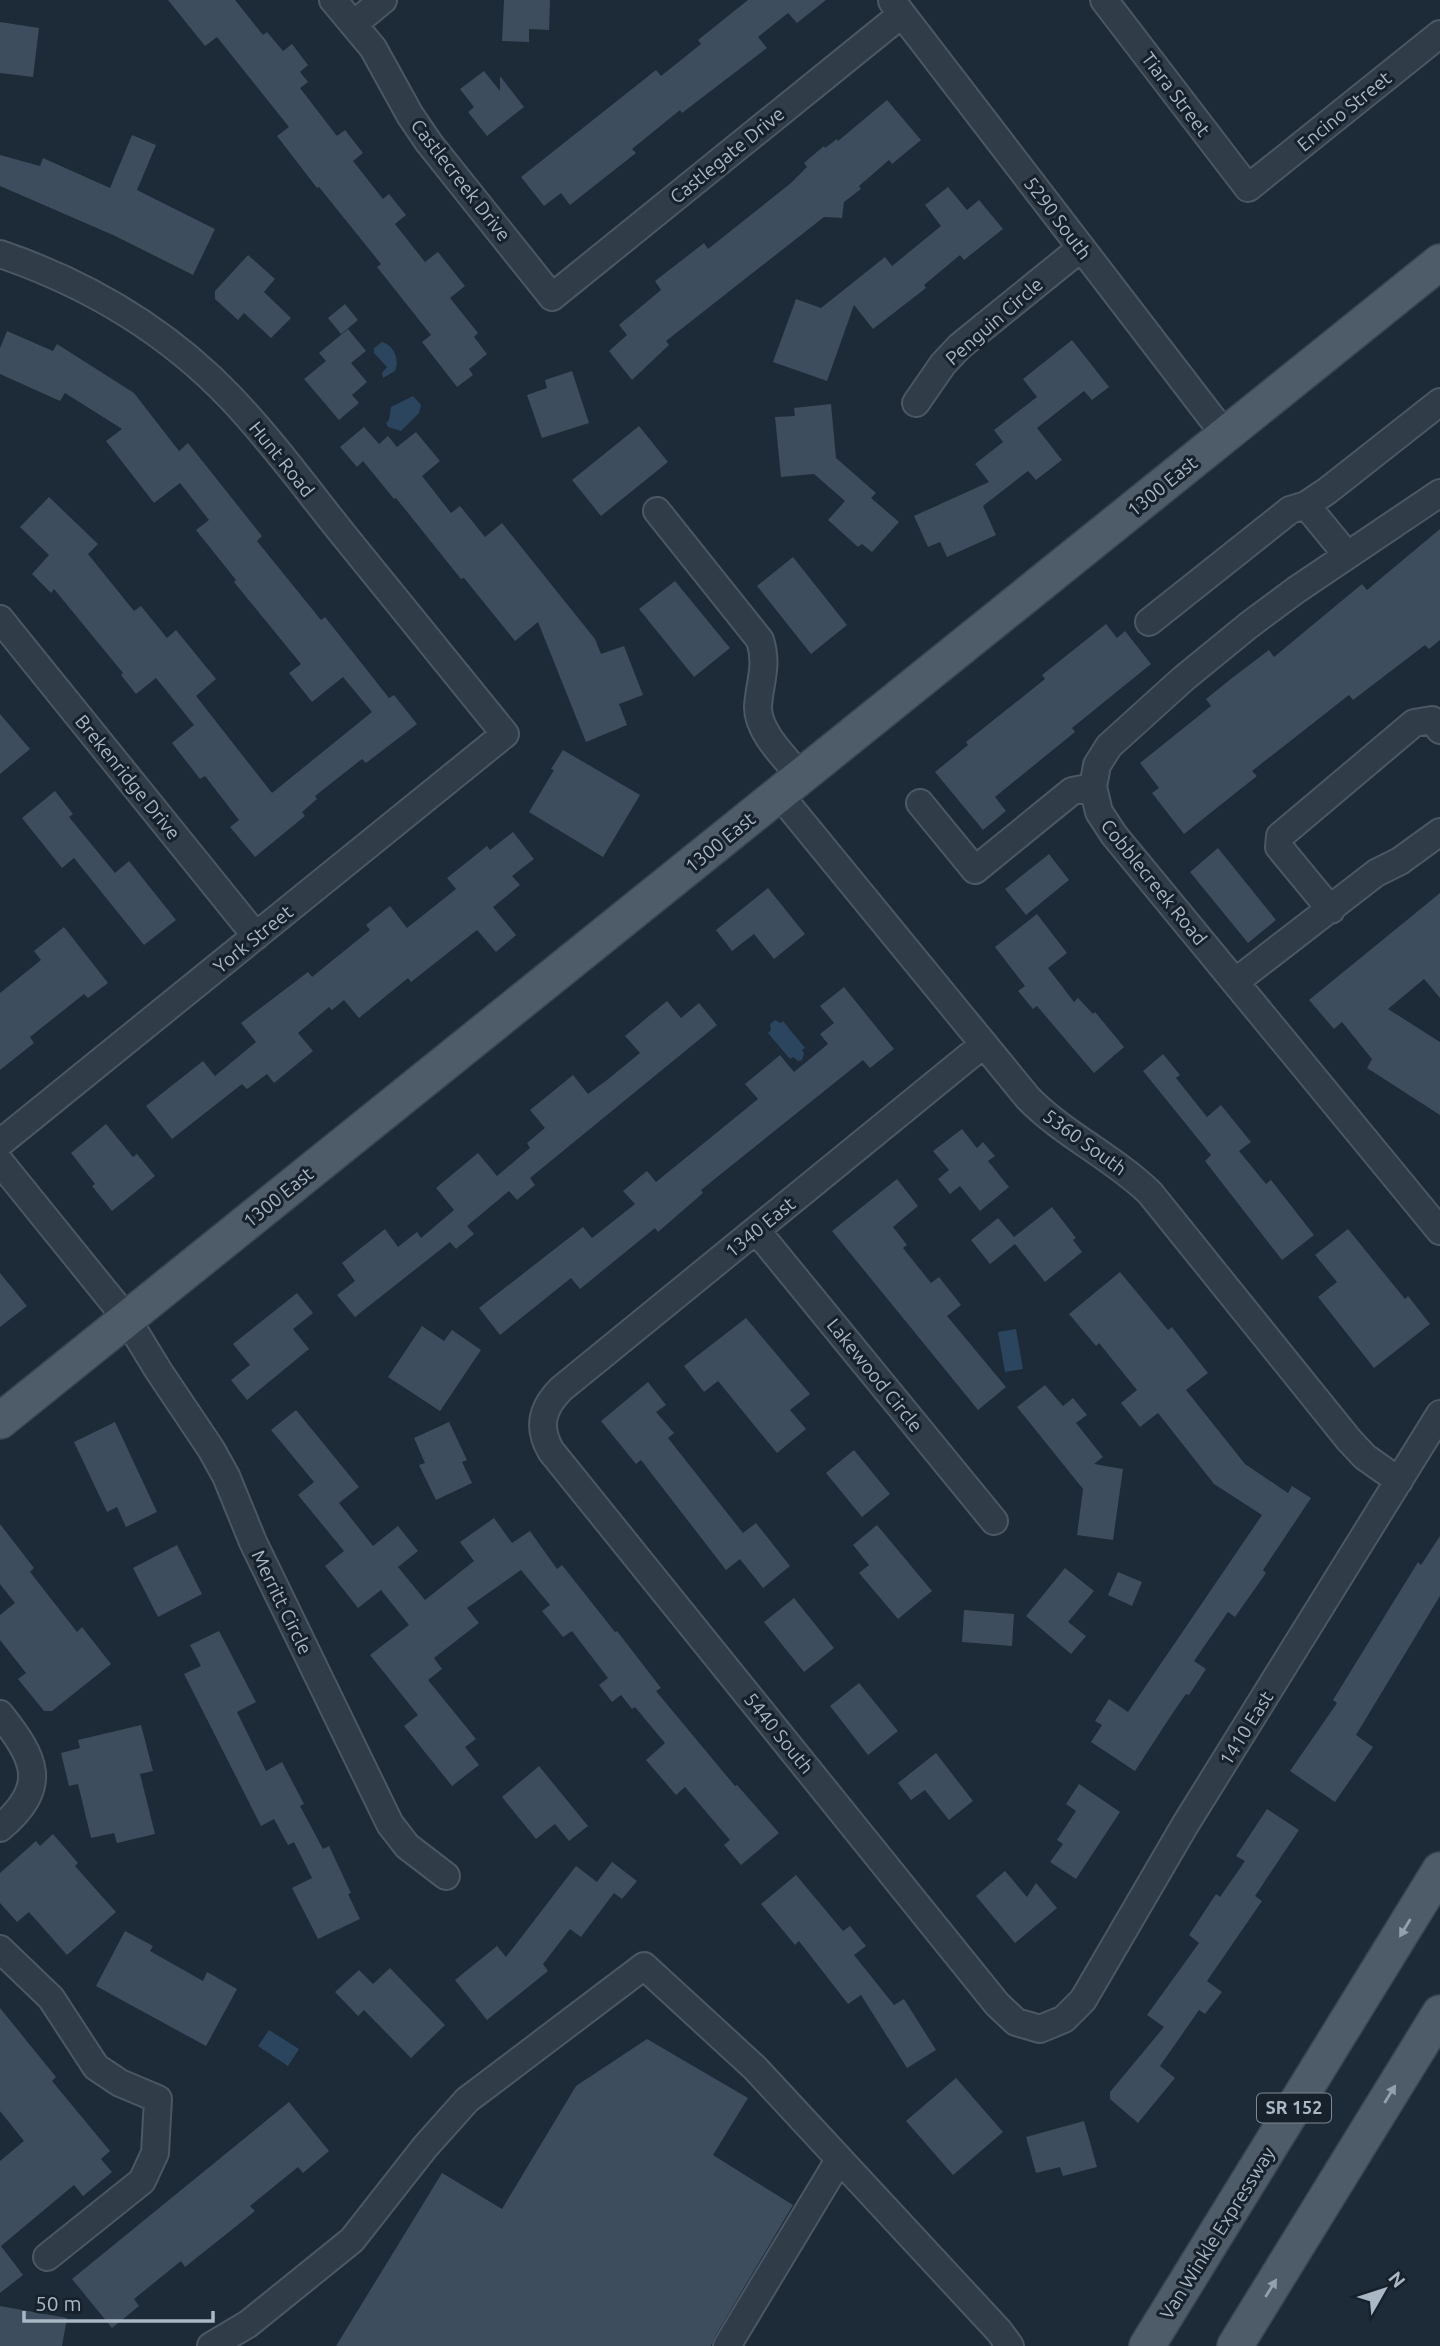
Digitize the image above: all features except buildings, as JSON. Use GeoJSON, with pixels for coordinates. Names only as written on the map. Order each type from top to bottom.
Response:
{"type":"FeatureCollection","features":[{"type":"Feature","properties":{"kind":"main road","name":"1300 East"},"geometry":{"type":"LineString","coordinates":[[0,1421],[1440,262]]}},
{"type":"Feature","properties":{"kind":"main road","name":"Van Winkle Expressway"},"geometry":{"type":"LineString","coordinates":[[1147,2346],[1440,1870]]}},
{"type":"Feature","properties":{"kind":"main road"},"geometry":{"type":"LineString","coordinates":[[1235,2346],[1440,2013]]}},
{"type":"Feature","properties":{"kind":"street","name":"Castlecreek Drive"},"geometry":{"type":"LineString","coordinates":[[333,0],[373,48],[418,128],[552,297]]}},
{"type":"Feature","properties":{"kind":"street"},"geometry":{"type":"LineString","coordinates":[[354,24],[383,0]]}},
{"type":"Feature","properties":{"kind":"street","name":"Tiara Street"},"geometry":{"type":"LineString","coordinates":[[1110,2],[1248,188]]}},
{"type":"Feature","properties":{"kind":"street","name":"5290 South"},"geometry":{"type":"LineString","coordinates":[[897,7],[1225,435]]}},
{"type":"Feature","properties":{"kind":"street","name":"Castlegate Drive"},"geometry":{"type":"LineString","coordinates":[[552,297],[897,7]]}},
{"type":"Feature","properties":{"kind":"street","name":"Encino Street"},"geometry":{"type":"LineString","coordinates":[[1248,188],[1440,34]]}},
{"type":"Feature","properties":{"kind":"street","name":"Penguin Circle"},"geometry":{"type":"LineString","coordinates":[[916,403],[943,364],[960,346],[1081,248]]}},
{"type":"Feature","properties":{"kind":"street","name":"Hunt Road"},"geometry":{"type":"LineString","coordinates":[[0,254],[69,280],[105,299],[139,320],[203,370],[258,429],[505,734]]}},
{"type":"Feature","properties":{"kind":"street"},"geometry":{"type":"LineString","coordinates":[[1149,622],[1290,510],[1306,505],[1327,491],[1440,401]]}},
{"type":"Feature","properties":{"kind":"street"},"geometry":{"type":"LineString","coordinates":[[920,803],[975,870],[1072,791],[1093,787],[1097,765],[1109,746],[1183,679],[1249,625],[1440,493]]}},
{"type":"Feature","properties":{"kind":"street"},"geometry":{"type":"LineString","coordinates":[[1306,505],[1347,555]]}},
{"type":"Feature","properties":{"kind":"street","name":"5360 South"},"geometry":{"type":"LineString","coordinates":[[657,511],[760,640],[765,656],[758,709],[790,785],[984,1045],[1028,1098],[1050,1119],[1127,1173],[1150,1194],[1349,1440],[1365,1457],[1399,1480]]}},
{"type":"Feature","properties":{"kind":"street","name":"Brekenridge Drive"},"geometry":{"type":"LineString","coordinates":[[0,619],[256,936]]}},
{"type":"Feature","properties":{"kind":"street"},"geometry":{"type":"LineString","coordinates":[[1331,910],[1279,847],[1280,836],[1414,723],[1432,720],[1440,730]]}},
{"type":"Feature","properties":{"kind":"street","name":"York Street"},"geometry":{"type":"LineString","coordinates":[[0,1143],[505,734]]}},
{"type":"Feature","properties":{"kind":"street","name":"Cobblecreek Road"},"geometry":{"type":"LineString","coordinates":[[1093,787],[1103,820],[1440,1231]]}},
{"type":"Feature","properties":{"kind":"street"},"geometry":{"type":"LineString","coordinates":[[1235,982],[1376,873],[1400,861],[1440,832]]}},
{"type":"Feature","properties":{"kind":"street","name":"1340 East"},"geometry":{"type":"LineString","coordinates":[[542,1416],[561,1389],[984,1045]]}},
{"type":"Feature","properties":{"kind":"street","name":"Merritt Circle"},"geometry":{"type":"LineString","coordinates":[[0,1162],[127,1319],[211,1449],[226,1476],[253,1542],[390,1824],[407,1846],[446,1876]]}},
{"type":"Feature","properties":{"kind":"street","name":"Lakewood Circle"},"geometry":{"type":"LineString","coordinates":[[757,1230],[994,1521]]}},
{"type":"Feature","properties":{"kind":"street","name":"1410 East"},"geometry":{"type":"LineString","coordinates":[[1040,2029],[1064,2019],[1083,2000],[1185,1825],[1440,1414]]}},
{"type":"Feature","properties":{"kind":"street","name":"5440 South"},"geometry":{"type":"LineString","coordinates":[[542,1416],[542,1429],[551,1451],[997,2004],[1016,2022],[1040,2029]]}},
{"type":"Feature","properties":{"kind":"street"},"geometry":{"type":"LineString","coordinates":[[0,1713],[25,1746],[30,1758],[33,1780],[26,1801],[0,1828]]}},
{"type":"Feature","properties":{"kind":"street"},"geometry":{"type":"LineString","coordinates":[[0,1949],[51,1998],[96,2067],[120,2083],[158,2099],[155,2153],[142,2182],[47,2257]]}},
{"type":"Feature","properties":{"kind":"street"},"geometry":{"type":"LineString","coordinates":[[211,2346],[242,2335],[352,2240],[425,2147],[467,2100],[644,1966],[755,2068],[1010,2346]]}},
{"type":"Feature","properties":{"kind":"street"},"geometry":{"type":"LineString","coordinates":[[727,2346],[839,2160]]}},
{"type":"Feature","properties":{"kind":"water"},"geometry":{"type":"Polygon","coordinates":[[[382,342],[393,350],[397,362],[395,371],[383,378],[382,373],[387,367],[374,353],[374,348],[382,342]]]}},
{"type":"Feature","properties":{"kind":"water"},"geometry":{"type":"Polygon","coordinates":[[[413,396],[421,405],[419,413],[401,431],[388,427],[386,423],[391,407],[413,396]]]}},
{"type":"Feature","properties":{"kind":"water"},"geometry":{"type":"Polygon","coordinates":[[[775,1020],[781,1023],[783,1021],[805,1048],[802,1050],[802,1060],[798,1061],[793,1057],[790,1059],[768,1033],[771,1030],[770,1024],[775,1020]]]}},
{"type":"Feature","properties":{"kind":"water"},"geometry":{"type":"Polygon","coordinates":[[[1016,1329],[1023,1369],[1005,1372],[998,1332],[1016,1329]]]}},
{"type":"Feature","properties":{"kind":"water"},"geometry":{"type":"Polygon","coordinates":[[[269,2030],[299,2049],[288,2066],[258,2046],[269,2030]]]}}]}
